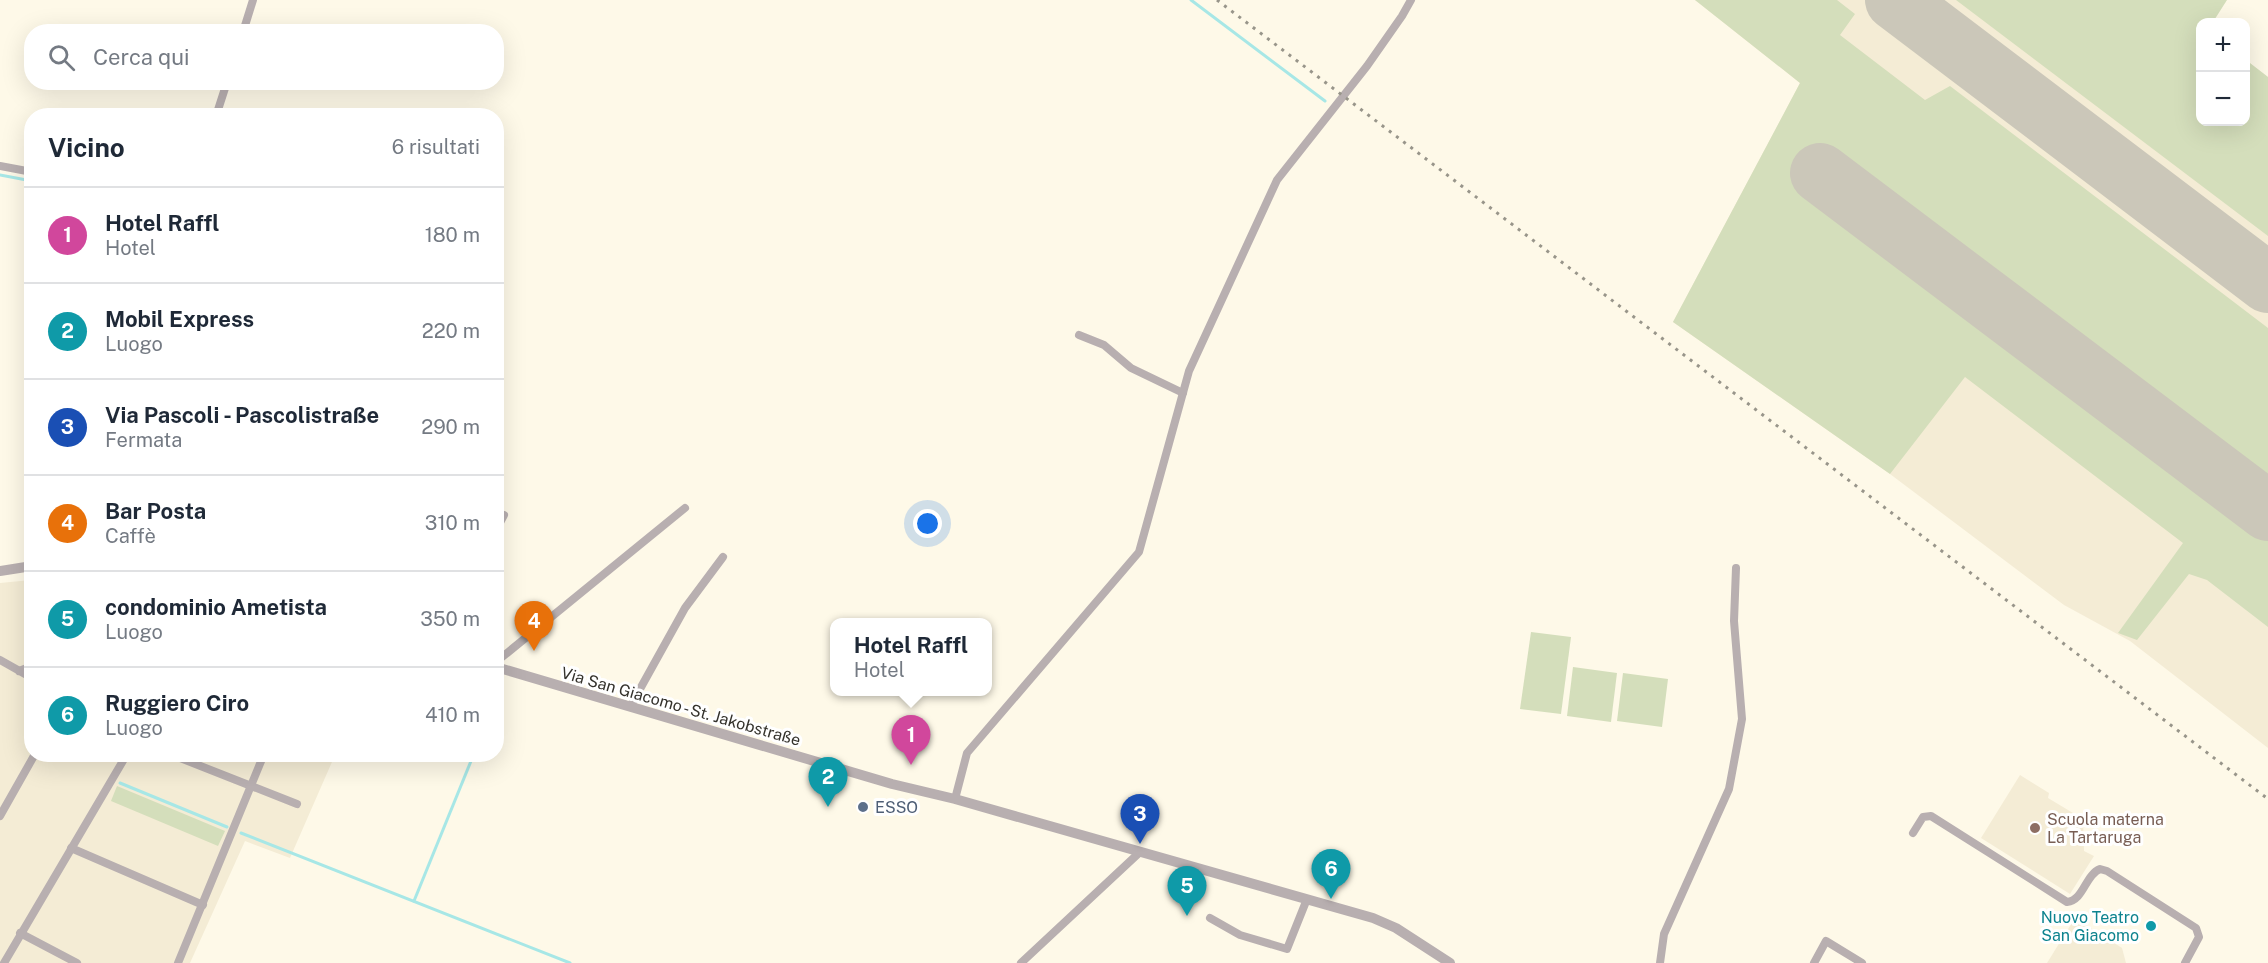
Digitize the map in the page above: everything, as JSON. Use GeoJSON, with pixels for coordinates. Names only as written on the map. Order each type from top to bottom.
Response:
{"type":"FeatureCollection","features":[{"type":"Feature","properties":{"kind":"street"},"geometry":{"type":"LineString","coordinates":[[246,24],[253,0]]}},
{"type":"Feature","properties":{"kind":"street"},"geometry":{"type":"LineString","coordinates":[[955,799],[967,753],[1138,552],[1189,371],[1277,180],[1367,66],[1411,0]]}},
{"type":"Feature","properties":{"kind":"street"},"geometry":{"type":"LineString","coordinates":[[219,108],[224,90]]}},
{"type":"Feature","properties":{"kind":"street"},"geometry":{"type":"LineString","coordinates":[[0,166],[24,170]]}},
{"type":"Feature","properties":{"kind":"street"},"geometry":{"type":"LineString","coordinates":[[1078,335],[1104,345],[1131,369],[1183,393]]}},
{"type":"Feature","properties":{"kind":"street"},"geometry":{"type":"LineString","coordinates":[[504,655],[685,508]]}},
{"type":"Feature","properties":{"kind":"street"},"geometry":{"type":"LineString","coordinates":[[630,707],[685,608],[723,557]]}},
{"type":"Feature","properties":{"kind":"street"},"geometry":{"type":"LineString","coordinates":[[0,571],[24,567]]}},
{"type":"Feature","properties":{"kind":"street"},"geometry":{"type":"LineString","coordinates":[[1660,963],[1664,934],[1729,789],[1733,772],[1742,719],[1734,621],[1736,568]]}},
{"type":"Feature","properties":{"kind":"street"},"geometry":{"type":"LineString","coordinates":[[0,660],[24,674]]}},
{"type":"Feature","properties":{"kind":"street"},"geometry":{"type":"LineString","coordinates":[[19,671],[24,669]]}},
{"type":"Feature","properties":{"kind":"street","name":"Via San Giacomo - St. Jakobstraße"},"geometry":{"type":"LineString","coordinates":[[504,669],[892,784],[955,799],[1307,899],[1396,928],[1450,963]]}},
{"type":"Feature","properties":{"kind":"street"},"geometry":{"type":"LineString","coordinates":[[0,816],[30,762]]}},
{"type":"Feature","properties":{"kind":"street"},"geometry":{"type":"LineString","coordinates":[[4,963],[122,762]]}},
{"type":"Feature","properties":{"kind":"street"},"geometry":{"type":"LineString","coordinates":[[189,762],[297,804]]}},
{"type":"Feature","properties":{"kind":"street"},"geometry":{"type":"LineString","coordinates":[[178,963],[261,762]]}},
{"type":"Feature","properties":{"kind":"street"},"geometry":{"type":"LineString","coordinates":[[1913,833],[1923,817],[1931,816],[2067,902],[2077,898],[2094,872],[2100,869],[2107,871],[2196,928],[2198,942],[2185,963]]}},
{"type":"Feature","properties":{"kind":"street"},"geometry":{"type":"LineString","coordinates":[[71,848],[202,905]]}},
{"type":"Feature","properties":{"kind":"street"},"geometry":{"type":"LineString","coordinates":[[1021,963],[1140,852]]}},
{"type":"Feature","properties":{"kind":"street"},"geometry":{"type":"LineString","coordinates":[[1209,918],[1240,935],[1287,949],[1307,899]]}},
{"type":"Feature","properties":{"kind":"street"},"geometry":{"type":"LineString","coordinates":[[20,933],[77,963]]}},
{"type":"Feature","properties":{"kind":"street"},"geometry":{"type":"LineString","coordinates":[[1814,963],[1826,941],[1863,963]]}},
{"type":"Feature","properties":{"kind":"shaded area"},"geometry":{"type":"Polygon","coordinates":[[[1695,0],[2166,0],[2196,108],[2196,126],[2250,126],[2250,63],[2268,77],[2268,748],[2130,641],[2064,605],[1890,474],[1673,322],[1800,83],[1695,0]]]}},
{"type":"Feature","properties":{"kind":"shaded area"},"geometry":{"type":"Polygon","coordinates":[[[24,581],[24,762],[332,762],[290,858],[245,841],[190,963],[0,963],[0,583],[24,581]]]}},
{"type":"Feature","properties":{"kind":"shaded area","name":"Scuola materna La Tartaruga"},"geometry":{"type":"Polygon","coordinates":[[[2020,775],[2049,793],[2048,798],[2083,819],[2084,851],[2094,856],[2070,894],[1981,838],[2020,775]]]}},
{"type":"Feature","properties":{"kind":"shaded area"},"geometry":{"type":"Polygon","coordinates":[[[2075,918],[2122,948],[2126,963],[2047,963],[2075,918]]]}},
{"type":"Feature","properties":{"kind":"green space"},"geometry":{"type":"Polygon","coordinates":[[[1695,0],[1837,0],[1855,14],[1840,35],[1925,100],[1950,86],[2268,328],[2268,627],[2207,580],[2189,574],[2137,640],[2118,633],[2183,543],[1965,377],[1890,474],[1673,322],[1800,83],[1695,0]]]}},
{"type":"Feature","properties":{"kind":"green space"},"geometry":{"type":"Polygon","coordinates":[[[1956,0],[2227,0],[2216,18],[2196,18],[2196,126],[2250,126],[2250,63],[2268,77],[2268,236],[1956,0]]]}},
{"type":"Feature","properties":{"kind":"green space"},"geometry":{"type":"Polygon","coordinates":[[[1531,632],[1571,637],[1561,714],[1520,709],[1531,632]]]}},
{"type":"Feature","properties":{"kind":"green space"},"geometry":{"type":"Polygon","coordinates":[[[1573,667],[1617,673],[1611,722],[1567,716],[1573,667]]]}},
{"type":"Feature","properties":{"kind":"green space"},"geometry":{"type":"Polygon","coordinates":[[[1623,673],[1668,679],[1662,727],[1617,721],[1623,673]]]}},
{"type":"Feature","properties":{"kind":"green space"},"geometry":{"type":"Polygon","coordinates":[[[117,786],[225,831],[218,846],[111,801],[117,786]]]}},
{"type":"Feature","properties":{"kind":"waterway"},"geometry":{"type":"LineString","coordinates":[[1191,0],[1325,101]]}},
{"type":"Feature","properties":{"kind":"waterway"},"geometry":{"type":"LineString","coordinates":[[0,175],[24,180]]}},
{"type":"Feature","properties":{"kind":"waterway"},"geometry":{"type":"LineString","coordinates":[[414,901],[471,762]]}},
{"type":"Feature","properties":{"kind":"waterway"},"geometry":{"type":"LineString","coordinates":[[120,783],[227,827]]}},
{"type":"Feature","properties":{"kind":"waterway"},"geometry":{"type":"LineString","coordinates":[[241,833],[570,963]]}},
{"type":"Feature","properties":{"kind":"runway"},"geometry":{"type":"LineString","coordinates":[[1895,0],[2268,283]]}},
{"type":"Feature","properties":{"kind":"runway"},"geometry":{"type":"LineString","coordinates":[[1820,173],[2268,511]]}},
{"type":"Feature","properties":{"kind":"railway"},"geometry":{"type":"LineString","coordinates":[[1217,0],[2268,799]]}},
{"type":"Feature","properties":{"kind":"place","name":"Bar Posta"},"geometry":{"type":"Point","coordinates":[534,651]}},
{"type":"Feature","properties":{"kind":"place","name":"Hotel Raffl"},"geometry":{"type":"Point","coordinates":[911,765]}},
{"type":"Feature","properties":{"kind":"place","name":"Mobil Express"},"geometry":{"type":"Point","coordinates":[828,807]}},
{"type":"Feature","properties":{"kind":"place","name":"ESSO"},"geometry":{"type":"Point","coordinates":[863,807]}},
{"type":"Feature","properties":{"kind":"place","name":"Scuola materna La Tartaruga"},"geometry":{"type":"Point","coordinates":[2035,828]}},
{"type":"Feature","properties":{"kind":"place","name":"Via Pascoli - Pascolistraße"},"geometry":{"type":"Point","coordinates":[1140,844]}},
{"type":"Feature","properties":{"kind":"place","name":"Ruggiero Ciro"},"geometry":{"type":"Point","coordinates":[1331,899]}},
{"type":"Feature","properties":{"kind":"place","name":"condominio Ametista"},"geometry":{"type":"Point","coordinates":[1187,916]}},
{"type":"Feature","properties":{"kind":"place","name":"Nuovo Teatro San Giacomo"},"geometry":{"type":"Point","coordinates":[2151,926]}}]}
